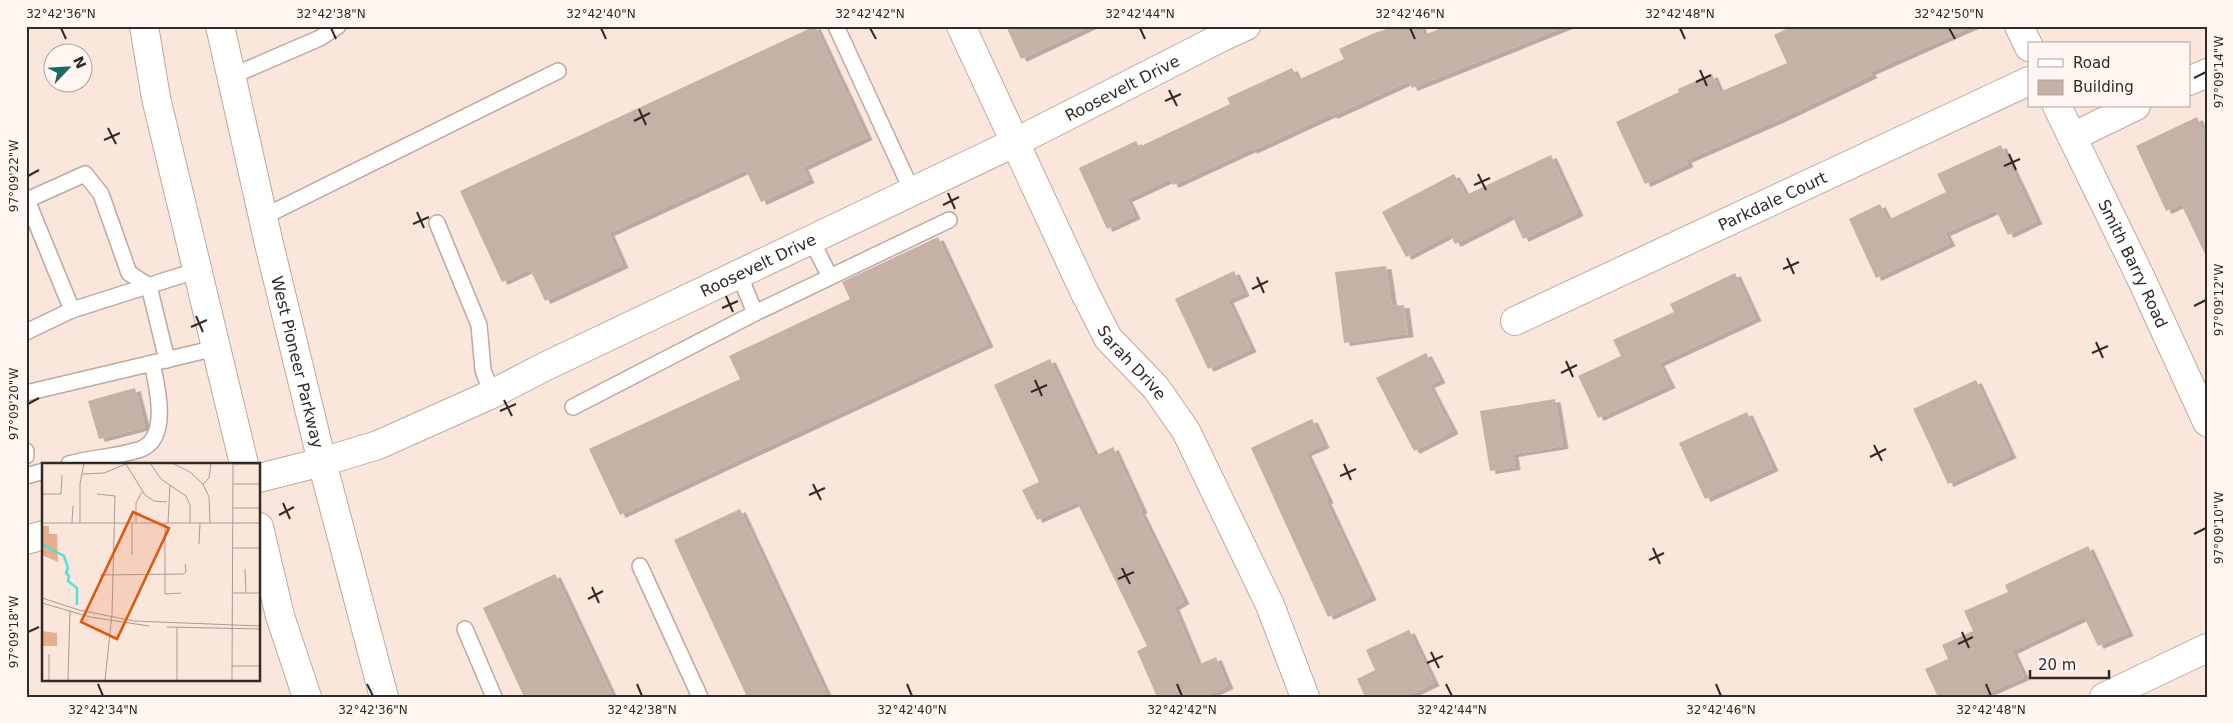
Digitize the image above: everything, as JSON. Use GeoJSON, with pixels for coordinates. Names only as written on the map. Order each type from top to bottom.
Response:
{"type":"FeatureCollection","features":[{"type":"Feature","properties":{"kind":"street"},"geometry":{"type":"LineString","coordinates":[[144,26],[156,98],[244,463]]}},
{"type":"Feature","properties":{"kind":"street","name":"West Pioneer Parkway"},"geometry":{"type":"LineString","coordinates":[[220,26],[263,217],[322,462],[384,697]]}},
{"type":"Feature","properties":{"kind":"street","name":"Sarah Drive"},"geometry":{"type":"LineString","coordinates":[[961,26],[1085,293],[1108,338],[1156,388],[1186,431],[1270,606],[1305,697]]}},
{"type":"Feature","properties":{"kind":"street","name":"Roosevelt Drive"},"geometry":{"type":"LineString","coordinates":[[260,478],[378,445],[492,394],[738,274],[1016,142],[1246,26]]}},
{"type":"Feature","properties":{"kind":"street"},"geometry":{"type":"LineString","coordinates":[[2019,26],[2028,45]]}},
{"type":"Feature","properties":{"kind":"street"},"geometry":{"type":"LineString","coordinates":[[2190,80],[2207,72]]}},
{"type":"Feature","properties":{"kind":"street","name":"Parkdale Court"},"geometry":{"type":"LineString","coordinates":[[1514,321],[2028,81]]}},
{"type":"Feature","properties":{"kind":"street","name":"Smith Barry Road"},"geometry":{"type":"LineString","coordinates":[[2058,108],[2139,274],[2207,422]]}},
{"type":"Feature","properties":{"kind":"street"},"geometry":{"type":"LineString","coordinates":[[2072,137],[2132,108]]}},
{"type":"Feature","properties":{"kind":"street"},"geometry":{"type":"LineString","coordinates":[[260,531],[280,616],[307,697]]}},
{"type":"Feature","properties":{"kind":"street"},"geometry":{"type":"LineString","coordinates":[[26,540],[42,536]]}},
{"type":"Feature","properties":{"kind":"street"},"geometry":{"type":"LineString","coordinates":[[2104,697],[2207,648]]}},
{"type":"Feature","properties":{"kind":"lane"},"geometry":{"type":"LineString","coordinates":[[232,76],[320,38],[338,26]]}},
{"type":"Feature","properties":{"kind":"lane"},"geometry":{"type":"LineString","coordinates":[[836,26],[912,191]]}},
{"type":"Feature","properties":{"kind":"lane"},"geometry":{"type":"LineString","coordinates":[[263,217],[558,71]]}},
{"type":"Feature","properties":{"kind":"lane"},"geometry":{"type":"LineString","coordinates":[[72,310],[27,200],[85,174],[101,194],[129,273],[149,286],[159,362],[160,400],[157,434],[143,449],[74,463]]}},
{"type":"Feature","properties":{"kind":"lane"},"geometry":{"type":"LineString","coordinates":[[573,407],[755,313],[949,220]]}},
{"type":"Feature","properties":{"kind":"lane"},"geometry":{"type":"LineString","coordinates":[[437,223],[479,325],[483,370],[492,394]]}},
{"type":"Feature","properties":{"kind":"lane"},"geometry":{"type":"LineString","coordinates":[[812,239],[830,277]]}},
{"type":"Feature","properties":{"kind":"lane"},"geometry":{"type":"LineString","coordinates":[[26,332],[72,310],[198,270]]}},
{"type":"Feature","properties":{"kind":"lane"},"geometry":{"type":"LineString","coordinates":[[738,274],[755,313]]}},
{"type":"Feature","properties":{"kind":"lane"},"geometry":{"type":"LineString","coordinates":[[26,394],[216,348]]}},
{"type":"Feature","properties":{"kind":"lane"},"geometry":{"type":"LineString","coordinates":[[26,451],[26,456]]}},
{"type":"Feature","properties":{"kind":"lane"},"geometry":{"type":"LineString","coordinates":[[26,476],[42,472]]}},
{"type":"Feature","properties":{"kind":"lane"},"geometry":{"type":"LineString","coordinates":[[640,566],[700,697]]}},
{"type":"Feature","properties":{"kind":"lane"},"geometry":{"type":"LineString","coordinates":[[464,629],[494,697]]}},
{"type":"Feature","properties":{"kind":"building"},"geometry":{"type":"Polygon","coordinates":[[[815,26],[867,137],[803,167],[809,180],[761,202],[746,170],[609,233],[623,265],[545,301],[530,269],[502,282],[460,191],[815,26]]]}},
{"type":"Feature","properties":{"kind":"building"},"geometry":{"type":"Polygon","coordinates":[[[1006,26],[1091,26],[1021,59],[1006,26]]]}},
{"type":"Feature","properties":{"kind":"building"},"geometry":{"type":"Polygon","coordinates":[[[1395,26],[1420,26],[1424,35],[1447,26],[1567,26],[1412,88],[1409,81],[1173,185],[1170,179],[1127,199],[1135,216],[1107,229],[1079,168],[1136,141],[1139,147],[1230,104],[1227,98],[1292,68],[1298,80],[1344,59],[1339,49],[1395,26]]]}},
{"type":"Feature","properties":{"kind":"building"},"geometry":{"type":"Polygon","coordinates":[[[1792,26],[1973,26],[1870,72],[1872,75],[1780,119],[1686,160],[1688,164],[1645,184],[1616,122],[1679,92],[1678,89],[1712,74],[1720,92],[1787,63],[1774,35],[1792,26]]]}},
{"type":"Feature","properties":{"kind":"building"},"geometry":{"type":"Polygon","coordinates":[[[2197,117],[2207,139],[2207,258],[2181,204],[2166,211],[2136,146],[2197,117]]]}},
{"type":"Feature","properties":{"kind":"building"},"geometry":{"type":"Polygon","coordinates":[[[2001,145],[2037,221],[2008,235],[1996,210],[1945,233],[1950,243],[1876,278],[1849,219],[1880,204],[1888,220],[1946,192],[1937,174],[2001,145]]]}},
{"type":"Feature","properties":{"kind":"building"},"geometry":{"type":"Polygon","coordinates":[[[1551,155],[1578,213],[1523,239],[1512,215],[1455,244],[1450,234],[1406,257],[1382,212],[1454,174],[1466,195],[1551,155]]]}},
{"type":"Feature","properties":{"kind":"building"},"geometry":{"type":"Polygon","coordinates":[[[938,237],[988,344],[620,515],[589,449],[740,379],[729,356],[850,299],[842,282],[938,237]]]}},
{"type":"Feature","properties":{"kind":"building"},"geometry":{"type":"Polygon","coordinates":[[[1386,266],[1392,306],[1404,305],[1408,334],[1344,343],[1335,272],[1386,266]]]}},
{"type":"Feature","properties":{"kind":"building"},"geometry":{"type":"Polygon","coordinates":[[[1234,271],[1244,293],[1228,300],[1251,349],[1208,369],[1175,299],[1234,271]]]}},
{"type":"Feature","properties":{"kind":"building"},"geometry":{"type":"Polygon","coordinates":[[[1735,273],[1756,318],[1659,363],[1670,385],[1598,418],[1578,376],[1621,356],[1613,340],[1674,312],[1670,304],[1735,273]]]}},
{"type":"Feature","properties":{"kind":"building"},"geometry":{"type":"Polygon","coordinates":[[[1426,353],[1440,380],[1429,385],[1453,431],[1414,451],[1376,378],[1426,353]]]}},
{"type":"Feature","properties":{"kind":"building"},"geometry":{"type":"Polygon","coordinates":[[[1050,359],[1095,456],[1113,447],[1142,510],[1140,511],[1184,601],[1174,607],[1198,665],[1216,657],[1228,686],[1204,697],[1157,697],[1137,651],[1147,646],[1077,502],[1037,520],[1022,490],[1039,482],[994,385],[1050,359]]]}},
{"type":"Feature","properties":{"kind":"building"},"geometry":{"type":"Polygon","coordinates":[[[1976,380],[2011,455],[1948,484],[1913,409],[1976,380]]]}},
{"type":"Feature","properties":{"kind":"building"},"geometry":{"type":"Polygon","coordinates":[[[135,388],[145,427],[99,439],[88,401],[135,388]]]}},
{"type":"Feature","properties":{"kind":"building"},"geometry":{"type":"Polygon","coordinates":[[[1555,399],[1563,446],[1513,454],[1515,467],[1490,471],[1480,411],[1555,399]]]}},
{"type":"Feature","properties":{"kind":"building"},"geometry":{"type":"Polygon","coordinates":[[[1747,412],[1773,468],[1705,499],[1679,443],[1747,412]]]}},
{"type":"Feature","properties":{"kind":"building"},"geometry":{"type":"Polygon","coordinates":[[[1312,419],[1324,445],[1306,453],[1328,500],[1326,501],[1371,597],[1328,617],[1251,448],[1312,419]]]}},
{"type":"Feature","properties":{"kind":"building"},"geometry":{"type":"Polygon","coordinates":[[[740,509],[828,697],[747,697],[674,540],[740,509]]]}},
{"type":"Feature","properties":{"kind":"building"},"geometry":{"type":"Polygon","coordinates":[[[2088,546],[2128,633],[2098,646],[2084,617],[2012,651],[2024,677],[1979,697],[1938,697],[1925,669],[1948,659],[1942,645],[1973,631],[1964,611],[2008,592],[2005,585],[2088,546]]]}},
{"type":"Feature","properties":{"kind":"building"},"geometry":{"type":"Polygon","coordinates":[[[555,574],[613,697],[524,697],[483,608],[555,574]]]}},
{"type":"Feature","properties":{"kind":"building"},"geometry":{"type":"Polygon","coordinates":[[[1409,630],[1434,683],[1405,697],[1365,697],[1357,679],[1375,670],[1366,650],[1409,630]]]}}]}
